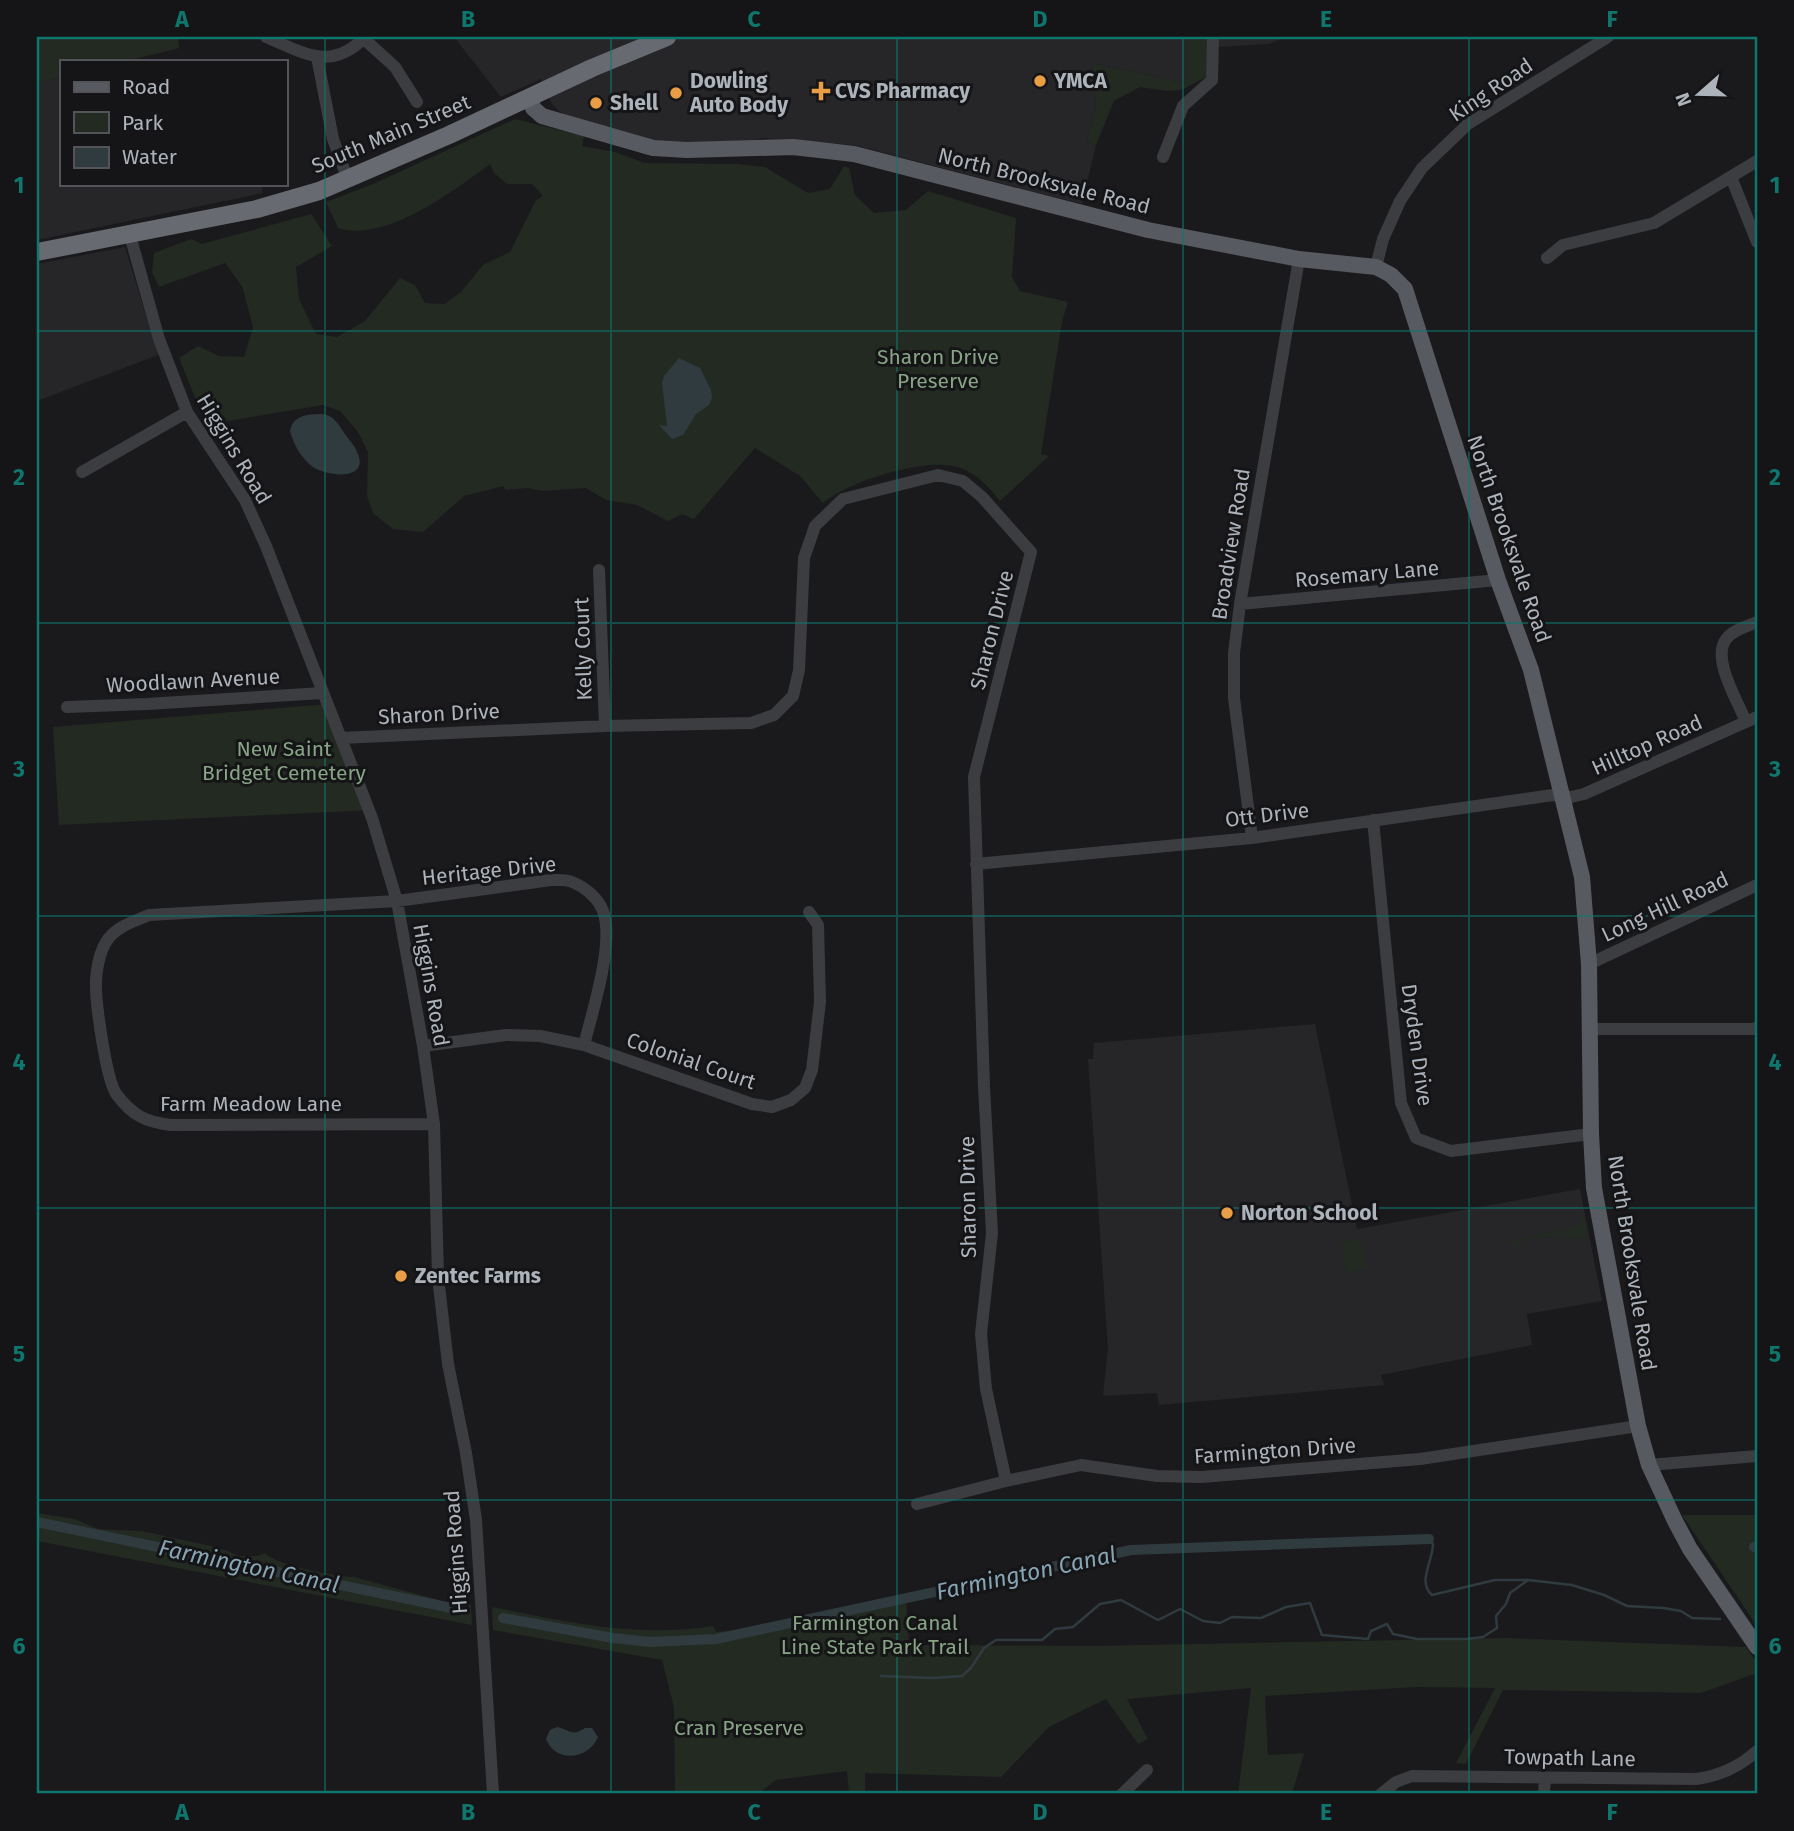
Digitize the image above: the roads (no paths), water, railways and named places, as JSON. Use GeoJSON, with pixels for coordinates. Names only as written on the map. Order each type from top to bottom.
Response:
{"type":"FeatureCollection","features":[{"type":"Feature","properties":{"kind":"highway","name":"South Main Street"},"geometry":{"type":"LineString","coordinates":[[37,252],[257,209],[348,180],[592,68],[667,37]]}},
{"type":"Feature","properties":{"kind":"main road","name":"North Brooksvale Road"},"geometry":{"type":"LineString","coordinates":[[531,97],[542,103],[551,117],[653,148],[687,150],[793,147],[854,154],[1149,230],[1299,258],[1376,267],[1391,275],[1405,289],[1498,580],[1531,670],[1582,877],[1589,964],[1594,1188],[1638,1426],[1649,1465],[1690,1549],[1757,1647]]}},
{"type":"Feature","properties":{"kind":"street"},"geometry":{"type":"LineString","coordinates":[[266,37],[317,57],[332,58],[352,50],[364,37],[395,67],[417,102]]}},
{"type":"Feature","properties":{"kind":"street"},"geometry":{"type":"LineString","coordinates":[[1163,157],[1183,106],[1212,80],[1213,37]]}},
{"type":"Feature","properties":{"kind":"street","name":"King Road"},"geometry":{"type":"LineString","coordinates":[[1376,267],[1383,239],[1400,201],[1422,168],[1468,124],[1608,37]]}},
{"type":"Feature","properties":{"kind":"street"},"geometry":{"type":"LineString","coordinates":[[317,57],[333,139],[348,180]]}},
{"type":"Feature","properties":{"kind":"street"},"geometry":{"type":"LineString","coordinates":[[1547,258],[1563,245],[1654,223],[1757,161]]}},
{"type":"Feature","properties":{"kind":"street"},"geometry":{"type":"LineString","coordinates":[[1731,177],[1757,242]]}},
{"type":"Feature","properties":{"kind":"street","name":"Higgins Road"},"geometry":{"type":"LineString","coordinates":[[129,232],[159,339],[187,412],[245,500],[266,546],[372,818],[397,901],[423,1046],[433,1124],[438,1278],[448,1364],[476,1520],[493,1794]]}},
{"type":"Feature","properties":{"kind":"street","name":"Broadview Road"},"geometry":{"type":"LineString","coordinates":[[1252,838],[1234,698],[1234,653],[1299,258]]}},
{"type":"Feature","properties":{"kind":"street"},"geometry":{"type":"LineString","coordinates":[[82,472],[187,412]]}},
{"type":"Feature","properties":{"kind":"street","name":"Sharon Drive"},"geometry":{"type":"LineString","coordinates":[[341,738],[605,726],[751,723],[774,715],[793,696],[799,670],[804,558],[815,526],[843,499],[938,475],[963,481],[982,497],[1031,552],[974,777],[984,1087],[992,1233],[981,1334],[985,1389],[1006,1480]]}},
{"type":"Feature","properties":{"kind":"street","name":"Kelly Court"},"geometry":{"type":"LineString","coordinates":[[599,570],[605,726]]}},
{"type":"Feature","properties":{"kind":"street","name":"Rosemary Lane"},"geometry":{"type":"LineString","coordinates":[[1240,604],[1498,580]]}},
{"type":"Feature","properties":{"kind":"street","name":"Hilltop Road"},"geometry":{"type":"LineString","coordinates":[[1562,796],[1584,794],[1752,719],[1722,663],[1720,649],[1728,636],[1757,622]]}},
{"type":"Feature","properties":{"kind":"street","name":"Woodlawn Avenue"},"geometry":{"type":"LineString","coordinates":[[66,707],[322,692]]}},
{"type":"Feature","properties":{"kind":"street","name":"Ott Drive"},"geometry":{"type":"LineString","coordinates":[[976,864],[1252,838],[1553,795],[1562,796]]}},
{"type":"Feature","properties":{"kind":"street","name":"Dryden Drive"},"geometry":{"type":"LineString","coordinates":[[1373,820],[1401,1103],[1416,1138],[1451,1151],[1591,1134]]}},
{"type":"Feature","properties":{"kind":"street","name":"Heritage Drive"},"geometry":{"type":"LineString","coordinates":[[397,901],[551,880],[571,881],[592,893],[603,912],[606,931],[602,971],[584,1045]]}},
{"type":"Feature","properties":{"kind":"street","name":"Long Hill Road"},"geometry":{"type":"LineString","coordinates":[[1589,964],[1757,886]]}},
{"type":"Feature","properties":{"kind":"street","name":"Farm Meadow Lane"},"geometry":{"type":"LineString","coordinates":[[397,901],[149,915],[126,924],[108,939],[99,957],[96,982],[107,1074],[115,1094],[130,1111],[148,1122],[171,1125],[433,1124]]}},
{"type":"Feature","properties":{"kind":"street","name":"Colonial Court"},"geometry":{"type":"LineString","coordinates":[[423,1046],[506,1035],[540,1036],[584,1045],[752,1104],[772,1107],[791,1100],[805,1087],[812,1070],[820,1002],[818,925],[809,912]]}},
{"type":"Feature","properties":{"kind":"street"},"geometry":{"type":"LineString","coordinates":[[1590,1029],[1757,1029]]}},
{"type":"Feature","properties":{"kind":"street","name":"Farmington Drive"},"geometry":{"type":"LineString","coordinates":[[917,1504],[1006,1480],[1081,1465],[1157,1476],[1202,1477],[1420,1460],[1638,1426]]}},
{"type":"Feature","properties":{"kind":"street"},"geometry":{"type":"LineString","coordinates":[[1649,1465],[1757,1456]]}},
{"type":"Feature","properties":{"kind":"street","name":"Towpath Lane"},"geometry":{"type":"LineString","coordinates":[[1381,1794],[1396,1782],[1412,1776],[1696,1779],[1731,1769],[1757,1751]]}},
{"type":"Feature","properties":{"kind":"street"},"geometry":{"type":"LineString","coordinates":[[1122,1794],[1147,1770]]}},
{"type":"Feature","properties":{"kind":"street"},"geometry":{"type":"LineString","coordinates":[[1544,1794],[1545,1777]]}},
{"type":"Feature","properties":{"kind":"water"},"geometry":{"type":"Polygon","coordinates":[[[679,358],[700,368],[712,398],[709,405],[696,414],[683,435],[672,439],[659,425],[667,426],[662,383],[664,376],[679,358]]]}},
{"type":"Feature","properties":{"kind":"water"},"geometry":{"type":"Polygon","coordinates":[[[322,414],[335,421],[356,450],[360,461],[353,472],[328,473],[313,467],[296,446],[290,431],[294,422],[307,415],[322,414]]]}},
{"type":"Feature","properties":{"kind":"water"},"geometry":{"type":"Polygon","coordinates":[[[557,1727],[574,1732],[592,1728],[598,1737],[594,1744],[580,1754],[564,1755],[551,1747],[546,1739],[550,1730],[557,1727]]]}},
{"type":"Feature","properties":{"kind":"waterway","name":"Farmington Canal"},"geometry":{"type":"LineString","coordinates":[[37,1522],[461,1610]]}},
{"type":"Feature","properties":{"kind":"waterway"},"geometry":{"type":"LineString","coordinates":[[1429,1539],[1433,1544],[1426,1584],[1432,1595],[1495,1580],[1528,1580],[1572,1585],[1627,1606],[1663,1608],[1681,1611],[1692,1618],[1720,1619]]}},
{"type":"Feature","properties":{"kind":"waterway","name":"Farmington Canal"},"geometry":{"type":"LineString","coordinates":[[503,1618],[650,1642],[716,1639],[1131,1550],[1429,1539]]}},
{"type":"Feature","properties":{"kind":"waterway"},"geometry":{"type":"LineString","coordinates":[[881,1676],[962,1676],[971,1668],[984,1648],[996,1640],[1042,1640],[1055,1629],[1073,1627],[1100,1604],[1121,1600],[1158,1620],[1180,1609],[1203,1621],[1220,1623],[1232,1617],[1261,1618],[1286,1607],[1310,1603],[1322,1635],[1368,1639],[1371,1631],[1387,1624],[1393,1634],[1417,1639],[1483,1637],[1497,1628],[1496,1616],[1506,1604],[1510,1593],[1528,1580]]}},
{"type":"Feature","properties":{"kind":"place","name":"YMCA"},"geometry":{"type":"Point","coordinates":[1040,81]}},
{"type":"Feature","properties":{"kind":"place","name":"CVS Pharmacy"},"geometry":{"type":"Point","coordinates":[821,91]}},
{"type":"Feature","properties":{"kind":"place","name":"Dowling Auto Body"},"geometry":{"type":"Point","coordinates":[676,93]}},
{"type":"Feature","properties":{"kind":"place","name":"Shell"},"geometry":{"type":"Point","coordinates":[596,103]}},
{"type":"Feature","properties":{"kind":"place","name":"Norton School"},"geometry":{"type":"Point","coordinates":[1227,1213]}},
{"type":"Feature","properties":{"kind":"place","name":"Zentec Farms"},"geometry":{"type":"Point","coordinates":[401,1276]}},
{"type":"Feature","properties":{"kind":"park label","name":"Sharon Drive Preserve"},"geometry":{"type":"Point","coordinates":[938,369]}},
{"type":"Feature","properties":{"kind":"park label","name":"New Saint Bridget Cemetery"},"geometry":{"type":"Point","coordinates":[284,761]}},
{"type":"Feature","properties":{"kind":"park label","name":"Farmington Canal Line State Park Trail"},"geometry":{"type":"Point","coordinates":[875,1635]}},
{"type":"Feature","properties":{"kind":"park label","name":"Cran Preserve"},"geometry":{"type":"Point","coordinates":[739,1728]}}]}
